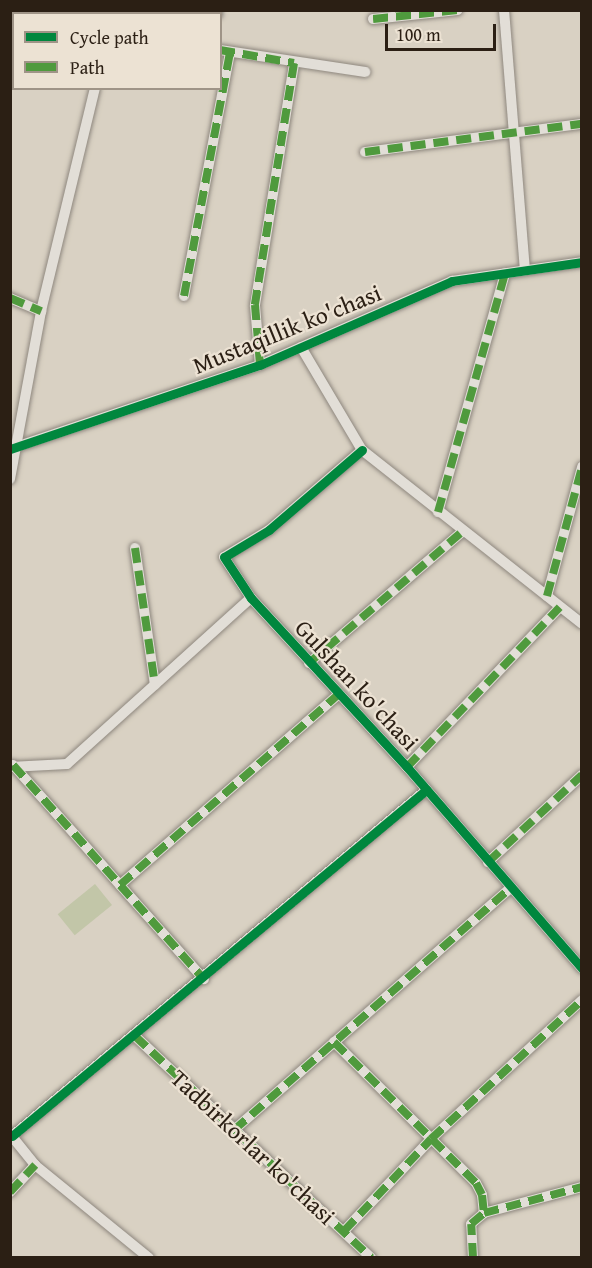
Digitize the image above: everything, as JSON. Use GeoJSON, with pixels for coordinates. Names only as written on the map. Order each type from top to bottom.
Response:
{"type":"FeatureCollection","features":[{"type":"Feature","properties":{"kind":"street"},"geometry":{"type":"LineString","coordinates":[[373,20],[458,10]]}},
{"type":"Feature","properties":{"kind":"street"},"geometry":{"type":"LineString","coordinates":[[504,10],[525,270]]}},
{"type":"Feature","properties":{"kind":"street"},"geometry":{"type":"LineString","coordinates":[[222,69],[225,51],[364,72]]}},
{"type":"Feature","properties":{"kind":"street"},"geometry":{"type":"LineString","coordinates":[[260,365],[255,305],[294,63]]}},
{"type":"Feature","properties":{"kind":"street"},"geometry":{"type":"LineString","coordinates":[[10,478],[41,311],[95,90]]}},
{"type":"Feature","properties":{"kind":"street"},"geometry":{"type":"LineString","coordinates":[[184,296],[218,90]]}},
{"type":"Feature","properties":{"kind":"street"},"geometry":{"type":"LineString","coordinates":[[365,152],[582,124]]}},
{"type":"Feature","properties":{"kind":"street","name":"Mustaqillik ko'chasi"},"geometry":{"type":"LineString","coordinates":[[14,449],[260,365],[452,281],[582,262]]}},
{"type":"Feature","properties":{"kind":"street"},"geometry":{"type":"LineString","coordinates":[[438,512],[505,273]]}},
{"type":"Feature","properties":{"kind":"street"},"geometry":{"type":"LineString","coordinates":[[10,298],[41,311]]}},
{"type":"Feature","properties":{"kind":"street"},"geometry":{"type":"LineString","coordinates":[[301,347],[362,450],[582,624]]}},
{"type":"Feature","properties":{"kind":"street","name":"Gulshan ko'chasi"},"geometry":{"type":"LineString","coordinates":[[362,450],[268,530],[224,557],[251,598],[406,767],[510,888],[581,965]]}},
{"type":"Feature","properties":{"kind":"street"},"geometry":{"type":"LineString","coordinates":[[547,596],[582,467]]}},
{"type":"Feature","properties":{"kind":"street"},"geometry":{"type":"LineString","coordinates":[[309,663],[463,531]]}},
{"type":"Feature","properties":{"kind":"street"},"geometry":{"type":"LineString","coordinates":[[135,548],[155,685]]}},
{"type":"Feature","properties":{"kind":"street"},"geometry":{"type":"LineString","coordinates":[[12,766],[67,764],[251,598]]}},
{"type":"Feature","properties":{"kind":"street"},"geometry":{"type":"LineString","coordinates":[[406,767],[560,607]]}},
{"type":"Feature","properties":{"kind":"street"},"geometry":{"type":"LineString","coordinates":[[120,885],[338,695]]}},
{"type":"Feature","properties":{"kind":"street"},"geometry":{"type":"LineString","coordinates":[[12,766],[204,978]]}},
{"type":"Feature","properties":{"kind":"street"},"geometry":{"type":"LineString","coordinates":[[488,862],[582,775]]}},
{"type":"Feature","properties":{"kind":"street"},"geometry":{"type":"LineString","coordinates":[[149,1257],[36,1164],[11,1135],[135,1036],[426,790]]}},
{"type":"Feature","properties":{"kind":"street"},"geometry":{"type":"LineString","coordinates":[[234,1130],[510,888]]}},
{"type":"Feature","properties":{"kind":"street"},"geometry":{"type":"LineString","coordinates":[[344,1231],[431,1138],[582,1000]]}},
{"type":"Feature","properties":{"kind":"street","name":"Tadbirkorlar ko'chasi"},"geometry":{"type":"LineString","coordinates":[[135,1036],[371,1257]]}},
{"type":"Feature","properties":{"kind":"street"},"geometry":{"type":"LineString","coordinates":[[334,1042],[476,1183],[484,1213]]}},
{"type":"Feature","properties":{"kind":"street"},"geometry":{"type":"LineString","coordinates":[[10,1192],[36,1164]]}},
{"type":"Feature","properties":{"kind":"street"},"geometry":{"type":"LineString","coordinates":[[472,1257],[471,1224],[484,1213],[582,1187]]}},
{"type":"Feature","properties":{"kind":"green space"},"geometry":{"type":"Polygon","coordinates":[[[95,884],[112,905],[75,935],[58,914],[95,884]]]}},
{"type":"Feature","properties":{"kind":"marked path"},"geometry":{"type":"LineString","coordinates":[[373,19],[458,10]]}},
{"type":"Feature","properties":{"kind":"marked path"},"geometry":{"type":"LineString","coordinates":[[222,50],[294,63],[255,305],[260,365]]}},
{"type":"Feature","properties":{"kind":"marked path"},"geometry":{"type":"LineString","coordinates":[[184,296],[230,52]]}},
{"type":"Feature","properties":{"kind":"marked path"},"geometry":{"type":"LineString","coordinates":[[365,152],[582,124]]}},
{"type":"Feature","properties":{"kind":"marked path"},"geometry":{"type":"LineString","coordinates":[[438,512],[505,273]]}},
{"type":"Feature","properties":{"kind":"marked path"},"geometry":{"type":"LineString","coordinates":[[10,298],[41,311]]}},
{"type":"Feature","properties":{"kind":"marked path"},"geometry":{"type":"LineString","coordinates":[[547,596],[582,467]]}},
{"type":"Feature","properties":{"kind":"marked path"},"geometry":{"type":"LineString","coordinates":[[309,663],[463,531]]}},
{"type":"Feature","properties":{"kind":"marked path"},"geometry":{"type":"LineString","coordinates":[[135,548],[155,685]]}},
{"type":"Feature","properties":{"kind":"marked path"},"geometry":{"type":"LineString","coordinates":[[407,767],[560,607]]}},
{"type":"Feature","properties":{"kind":"marked path"},"geometry":{"type":"LineString","coordinates":[[120,885],[338,695]]}},
{"type":"Feature","properties":{"kind":"marked path"},"geometry":{"type":"LineString","coordinates":[[13,765],[204,979]]}},
{"type":"Feature","properties":{"kind":"marked path"},"geometry":{"type":"LineString","coordinates":[[488,862],[582,775]]}},
{"type":"Feature","properties":{"kind":"marked path"},"geometry":{"type":"LineString","coordinates":[[234,1130],[510,888]]}},
{"type":"Feature","properties":{"kind":"marked path"},"geometry":{"type":"LineString","coordinates":[[344,1231],[431,1139],[582,1000]]}},
{"type":"Feature","properties":{"kind":"marked path"},"geometry":{"type":"LineString","coordinates":[[135,1036],[371,1258]]}},
{"type":"Feature","properties":{"kind":"marked path"},"geometry":{"type":"LineString","coordinates":[[334,1042],[476,1183],[482,1195],[484,1213],[582,1187]]}},
{"type":"Feature","properties":{"kind":"marked path"},"geometry":{"type":"LineString","coordinates":[[10,1192],[35,1165]]}},
{"type":"Feature","properties":{"kind":"marked path"},"geometry":{"type":"LineString","coordinates":[[473,1258],[471,1224],[484,1213]]}},
{"type":"Feature","properties":{"kind":"cycle path"},"geometry":{"type":"LineString","coordinates":[[10,449],[260,365],[452,281],[582,262]]}},
{"type":"Feature","properties":{"kind":"cycle path"},"geometry":{"type":"LineString","coordinates":[[362,450],[269,530],[224,557],[251,598],[407,767],[582,968]]}},
{"type":"Feature","properties":{"kind":"cycle path"},"geometry":{"type":"LineString","coordinates":[[12,1136],[426,790]]}}]}
